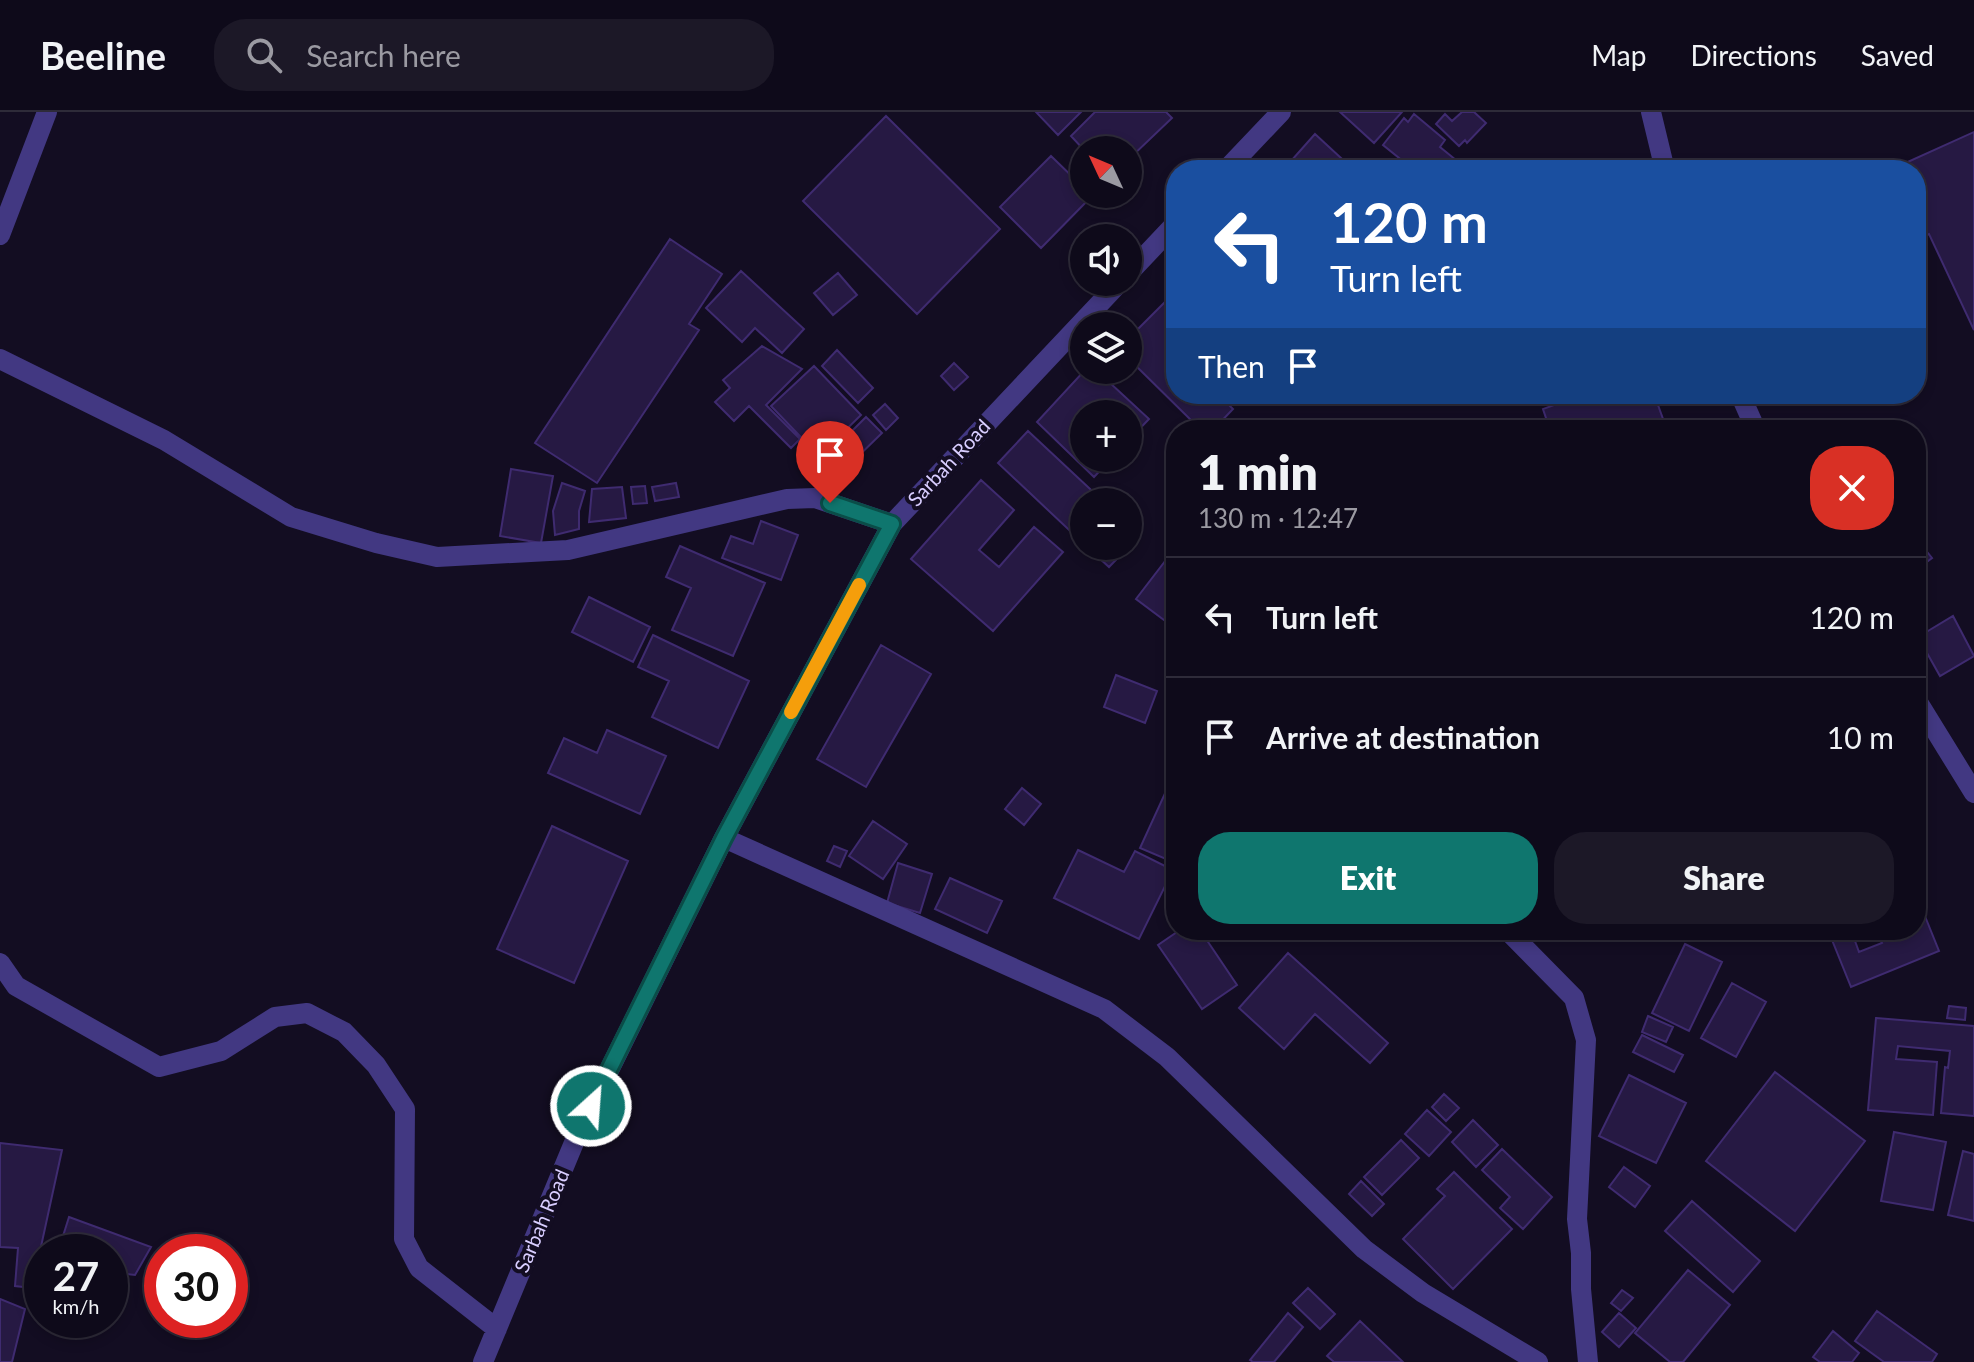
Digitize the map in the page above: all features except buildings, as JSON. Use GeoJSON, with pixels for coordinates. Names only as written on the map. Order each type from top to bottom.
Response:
{"type":"FeatureCollection","features":[{"type":"Feature","properties":{"kind":"street"},"geometry":{"type":"LineString","coordinates":[[0,235],[47,112]]}},
{"type":"Feature","properties":{"kind":"street"},"geometry":{"type":"LineString","coordinates":[[1235,160],[1281,112]]}},
{"type":"Feature","properties":{"kind":"street"},"geometry":{"type":"LineString","coordinates":[[1651,112],[1663,160]]}},
{"type":"Feature","properties":{"kind":"street"},"geometry":{"type":"LineString","coordinates":[[1142,259],[1166,234]]}},
{"type":"Feature","properties":{"kind":"street","name":"Sarbah Road"},"geometry":{"type":"LineString","coordinates":[[483,1362],[578,1133],[724,838],[892,524],[1107,296]]}},
{"type":"Feature","properties":{"kind":"street"},"geometry":{"type":"LineString","coordinates":[[0,359],[164,440],[291,517],[376,543],[437,557],[568,550],[787,499],[815,498],[892,524]]}},
{"type":"Feature","properties":{"kind":"street"},"geometry":{"type":"LineString","coordinates":[[1926,715],[1974,793]]}},
{"type":"Feature","properties":{"kind":"street"},"geometry":{"type":"LineString","coordinates":[[724,838],[1104,1009],[1167,1057],[1364,1249],[1423,1293],[1538,1362]]}},
{"type":"Feature","properties":{"kind":"street"},"geometry":{"type":"LineString","coordinates":[[1517,940],[1574,998],[1586,1040],[1577,1219],[1588,1362]]}},
{"type":"Feature","properties":{"kind":"street"},"geometry":{"type":"LineString","coordinates":[[0,963],[16,986],[159,1067],[221,1051],[275,1017],[307,1013],[344,1032],[376,1065],[405,1109],[404,1239],[419,1268],[497,1329]]}},
{"type":"Feature","properties":{"kind":"slow traffic"},"geometry":{"type":"LineString","coordinates":[[791,712],[859,585]]}},
{"type":"Feature","properties":{"kind":"route"},"geometry":{"type":"LineString","coordinates":[[591,1106],[724,838],[892,524],[830,503]]}}]}
